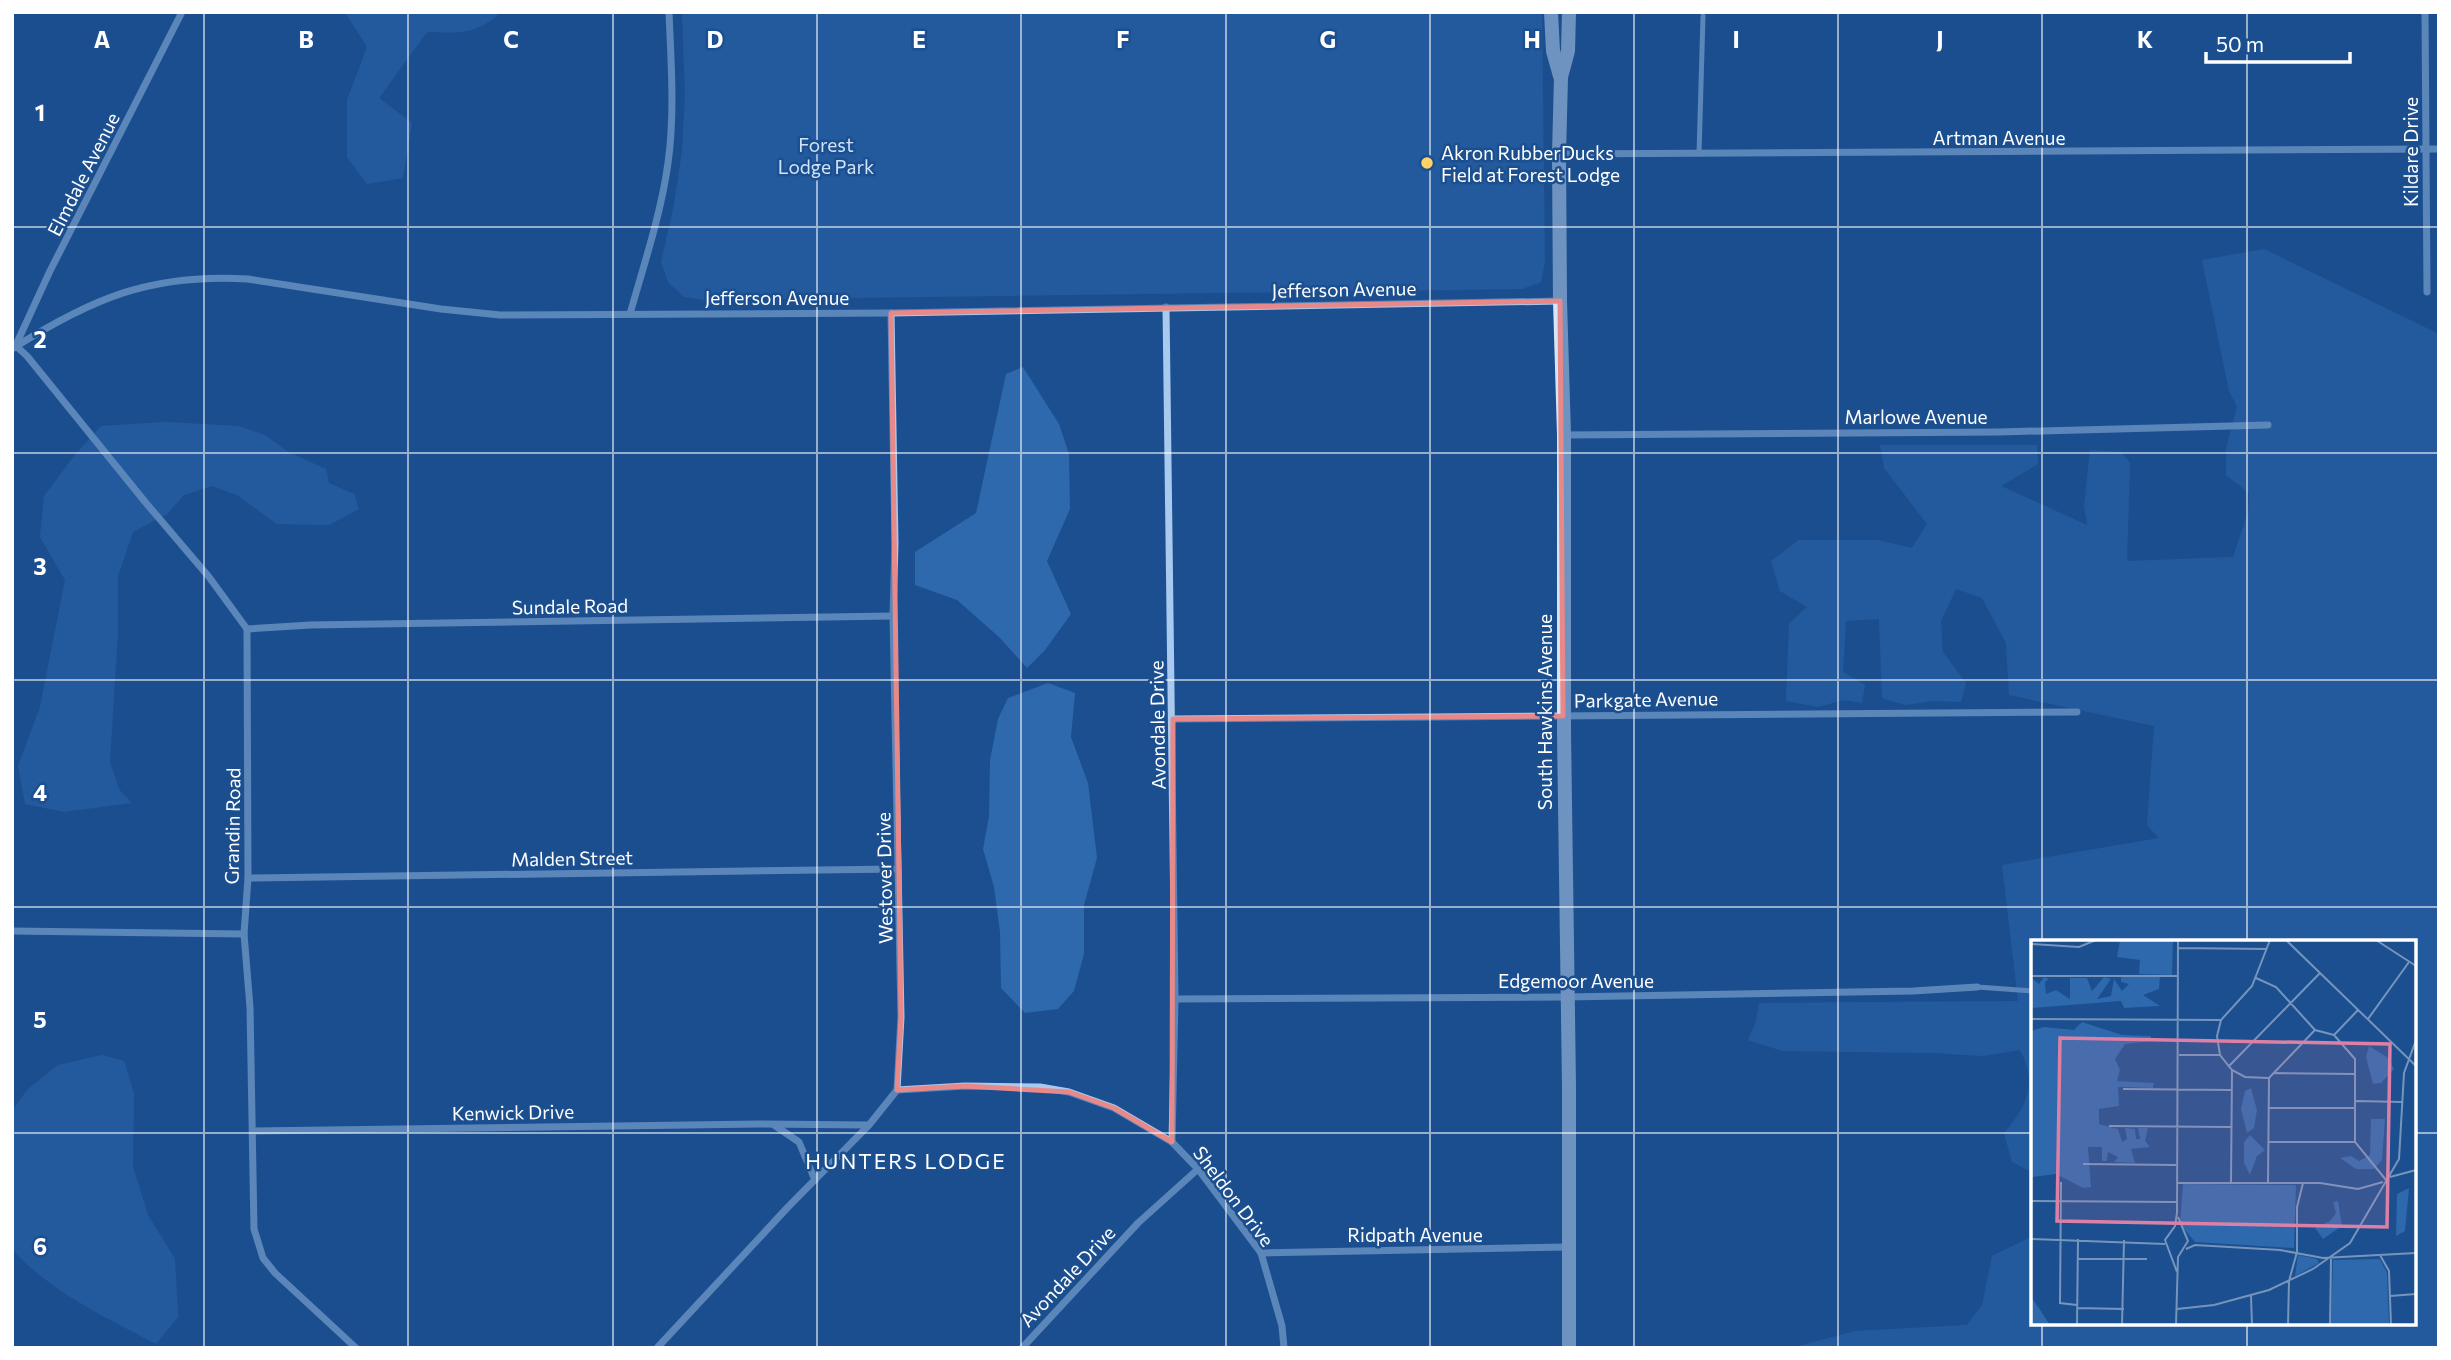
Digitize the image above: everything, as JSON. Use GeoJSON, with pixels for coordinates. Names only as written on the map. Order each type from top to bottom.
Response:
{"type":"FeatureCollection","features":[{"type":"Feature","properties":{"kind":"main road","name":"South Hawkins Avenue"},"geometry":{"type":"LineString","coordinates":[[1551,12],[1553,51],[1561,77]]}},
{"type":"Feature","properties":{"kind":"main road","name":"South Hawkins Avenue"},"geometry":{"type":"LineString","coordinates":[[1569,12],[1567,51],[1561,77],[1559,155],[1564,435],[1563,716],[1569,1348]]}},
{"type":"Feature","properties":{"kind":"street","name":"Elmdale Avenue"},"geometry":{"type":"LineString","coordinates":[[13,348],[182,12]]}},
{"type":"Feature","properties":{"kind":"street"},"geometry":{"type":"LineString","coordinates":[[630,314],[660,208],[668,164],[672,112],[669,12]]}},
{"type":"Feature","properties":{"kind":"street","name":"Kildare Drive"},"geometry":{"type":"LineString","coordinates":[[2425,12],[2427,292]]}},
{"type":"Feature","properties":{"kind":"street","name":"Artman Avenue"},"geometry":{"type":"LineString","coordinates":[[1559,155],[2439,149]]}},
{"type":"Feature","properties":{"kind":"street","name":"Jefferson Avenue"},"geometry":{"type":"LineString","coordinates":[[13,348],[64,316],[115,295],[189,278],[248,279],[441,309],[500,315],[891,313],[1560,301]]}},
{"type":"Feature","properties":{"kind":"street","name":"Avondale Drive"},"geometry":{"type":"LineString","coordinates":[[1166,307],[1175,999],[1172,1142]]}},
{"type":"Feature","properties":{"kind":"street","name":"Westover Drive"},"geometry":{"type":"LineString","coordinates":[[891,313],[895,542],[893,616],[901,1017],[897,1090]]}},
{"type":"Feature","properties":{"kind":"street"},"geometry":{"type":"LineString","coordinates":[[13,348],[27,356],[209,577],[247,629]]}},
{"type":"Feature","properties":{"kind":"street","name":"Marlowe Avenue"},"geometry":{"type":"LineString","coordinates":[[1564,435],[1998,432],[2268,425]]}},
{"type":"Feature","properties":{"kind":"street","name":"Sundale Road"},"geometry":{"type":"LineString","coordinates":[[247,629],[310,625],[893,616]]}},
{"type":"Feature","properties":{"kind":"street","name":"Grandin Road"},"geometry":{"type":"LineString","coordinates":[[247,629],[248,878],[244,934],[250,1007],[254,1228],[263,1258],[285,1284],[356,1348]]}},
{"type":"Feature","properties":{"kind":"street","name":"Parkgate Avenue"},"geometry":{"type":"LineString","coordinates":[[1172,719],[2077,712]]}},
{"type":"Feature","properties":{"kind":"street","name":"Malden Street"},"geometry":{"type":"LineString","coordinates":[[248,878],[897,869]]}},
{"type":"Feature","properties":{"kind":"street"},"geometry":{"type":"LineString","coordinates":[[12,931],[244,934]]}},
{"type":"Feature","properties":{"kind":"street","name":"Edgemoor Avenue"},"geometry":{"type":"LineString","coordinates":[[1175,999],[1566,997],[1913,991],[1977,987]]}},
{"type":"Feature","properties":{"kind":"street","name":"Sheldon Drive"},"geometry":{"type":"LineString","coordinates":[[897,1090],[990,1086],[1040,1087],[1069,1092],[1114,1108],[1172,1142],[1198,1170],[1261,1253],[1282,1326],[1284,1348]]}},
{"type":"Feature","properties":{"kind":"street"},"geometry":{"type":"LineString","coordinates":[[657,1348],[869,1125],[897,1090]]}},
{"type":"Feature","properties":{"kind":"street"},"geometry":{"type":"LineString","coordinates":[[773,1125],[799,1142],[815,1180]]}},
{"type":"Feature","properties":{"kind":"street","name":"Kenwick Drive"},"geometry":{"type":"LineString","coordinates":[[253,1131],[869,1125]]}},
{"type":"Feature","properties":{"kind":"street","name":"Avondale Drive"},"geometry":{"type":"LineString","coordinates":[[1022,1348],[1138,1223],[1198,1170]]}},
{"type":"Feature","properties":{"kind":"street","name":"Ridpath Avenue"},"geometry":{"type":"LineString","coordinates":[[1261,1253],[1568,1247]]}},
{"type":"Feature","properties":{"kind":"lane"},"geometry":{"type":"LineString","coordinates":[[1699,154],[1703,16]]}},
{"type":"Feature","properties":{"kind":"lane"},"geometry":{"type":"LineString","coordinates":[[1977,987],[2031,991]]}},
{"type":"Feature","properties":{"kind":"highlighted area"},"geometry":{"type":"Polygon","coordinates":[[[1560,301],[1563,716],[1173,719],[1172,1142],[1114,1108],[1069,1092],[965,1086],[897,1090],[901,1017],[891,313],[1560,301]]]}},
{"type":"Feature","properties":{"kind":"green space"},"geometry":{"type":"Polygon","coordinates":[[[345,12],[501,12],[475,29],[427,32],[379,98],[412,123],[403,178],[367,184],[347,157],[347,100],[367,47],[345,12]]]}},
{"type":"Feature","properties":{"kind":"green space","name":"Forest Lodge Park"},"geometry":{"type":"Polygon","coordinates":[[[682,12],[1542,12],[1545,262],[1541,282],[1522,289],[704,300],[684,297],[668,282],[661,262],[674,205],[682,151],[685,95],[682,12]]]}},
{"type":"Feature","properties":{"kind":"green space"},"geometry":{"type":"Polygon","coordinates":[[[2264,249],[2439,334],[2439,1348],[1791,1348],[1855,1331],[1967,1325],[1982,1305],[1992,1256],[2031,1237],[2031,1325],[2416,1325],[2416,940],[2031,940],[2031,1172],[2012,1162],[2004,1133],[2019,1114],[2029,1084],[2020,1050],[1982,1056],[1782,1051],[1748,1040],[1756,1021],[1759,1003],[2018,1001],[2002,865],[2159,838],[2147,825],[2154,726],[2009,695],[2006,643],[1982,598],[1956,589],[1941,621],[1943,652],[1966,683],[1961,702],[1933,701],[1905,705],[1882,698],[1879,619],[1846,621],[1843,672],[1865,685],[1862,703],[1843,700],[1818,707],[1786,701],[1789,624],[1807,607],[1780,591],[1771,561],[1799,540],[1877,540],[1912,548],[1927,524],[1884,468],[1880,445],[2037,445],[2038,464],[2001,486],[2087,525],[2084,506],[2090,450],[2121,452],[2130,463],[2127,561],[2233,557],[2248,513],[2249,493],[2226,475],[2226,449],[2237,406],[2229,391],[2202,260],[2264,249]]]}},
{"type":"Feature","properties":{"kind":"green space"},"geometry":{"type":"Polygon","coordinates":[[[1023,367],[1059,424],[1069,454],[1070,509],[1047,561],[1071,614],[1045,650],[1027,668],[999,637],[957,600],[915,585],[915,552],[976,513],[1006,374],[1023,367]]]}},
{"type":"Feature","properties":{"kind":"green space"},"geometry":{"type":"Polygon","coordinates":[[[165,422],[239,426],[265,435],[288,452],[326,469],[329,483],[354,494],[359,509],[329,525],[277,524],[237,495],[212,486],[184,495],[167,514],[133,532],[118,576],[118,631],[110,762],[119,789],[131,803],[64,812],[25,804],[18,766],[40,707],[65,580],[40,537],[44,496],[101,426],[165,422]]]}},
{"type":"Feature","properties":{"kind":"green space"},"geometry":{"type":"Polygon","coordinates":[[[1048,683],[1075,693],[1071,737],[1088,783],[1097,858],[1084,905],[1084,954],[1074,991],[1058,1009],[1025,1013],[1001,988],[1000,932],[994,887],[983,849],[989,816],[990,760],[998,719],[1008,698],[1048,683]]]}},
{"type":"Feature","properties":{"kind":"green space"},"geometry":{"type":"Polygon","coordinates":[[[102,1055],[124,1061],[134,1093],[133,1167],[148,1215],[175,1259],[178,1317],[156,1344],[61,1291],[12,1249],[12,1111],[27,1090],[58,1065],[102,1055]]]}},
{"type":"Feature","properties":{"kind":"place","name":"Akron RubberDucks Field at Forest Lodge"},"geometry":{"type":"Point","coordinates":[1427,163]}},
{"type":"Feature","properties":{"kind":"district","name":"HUNTERS LODGE"},"geometry":{"type":"Point","coordinates":[906,1160]}}]}
